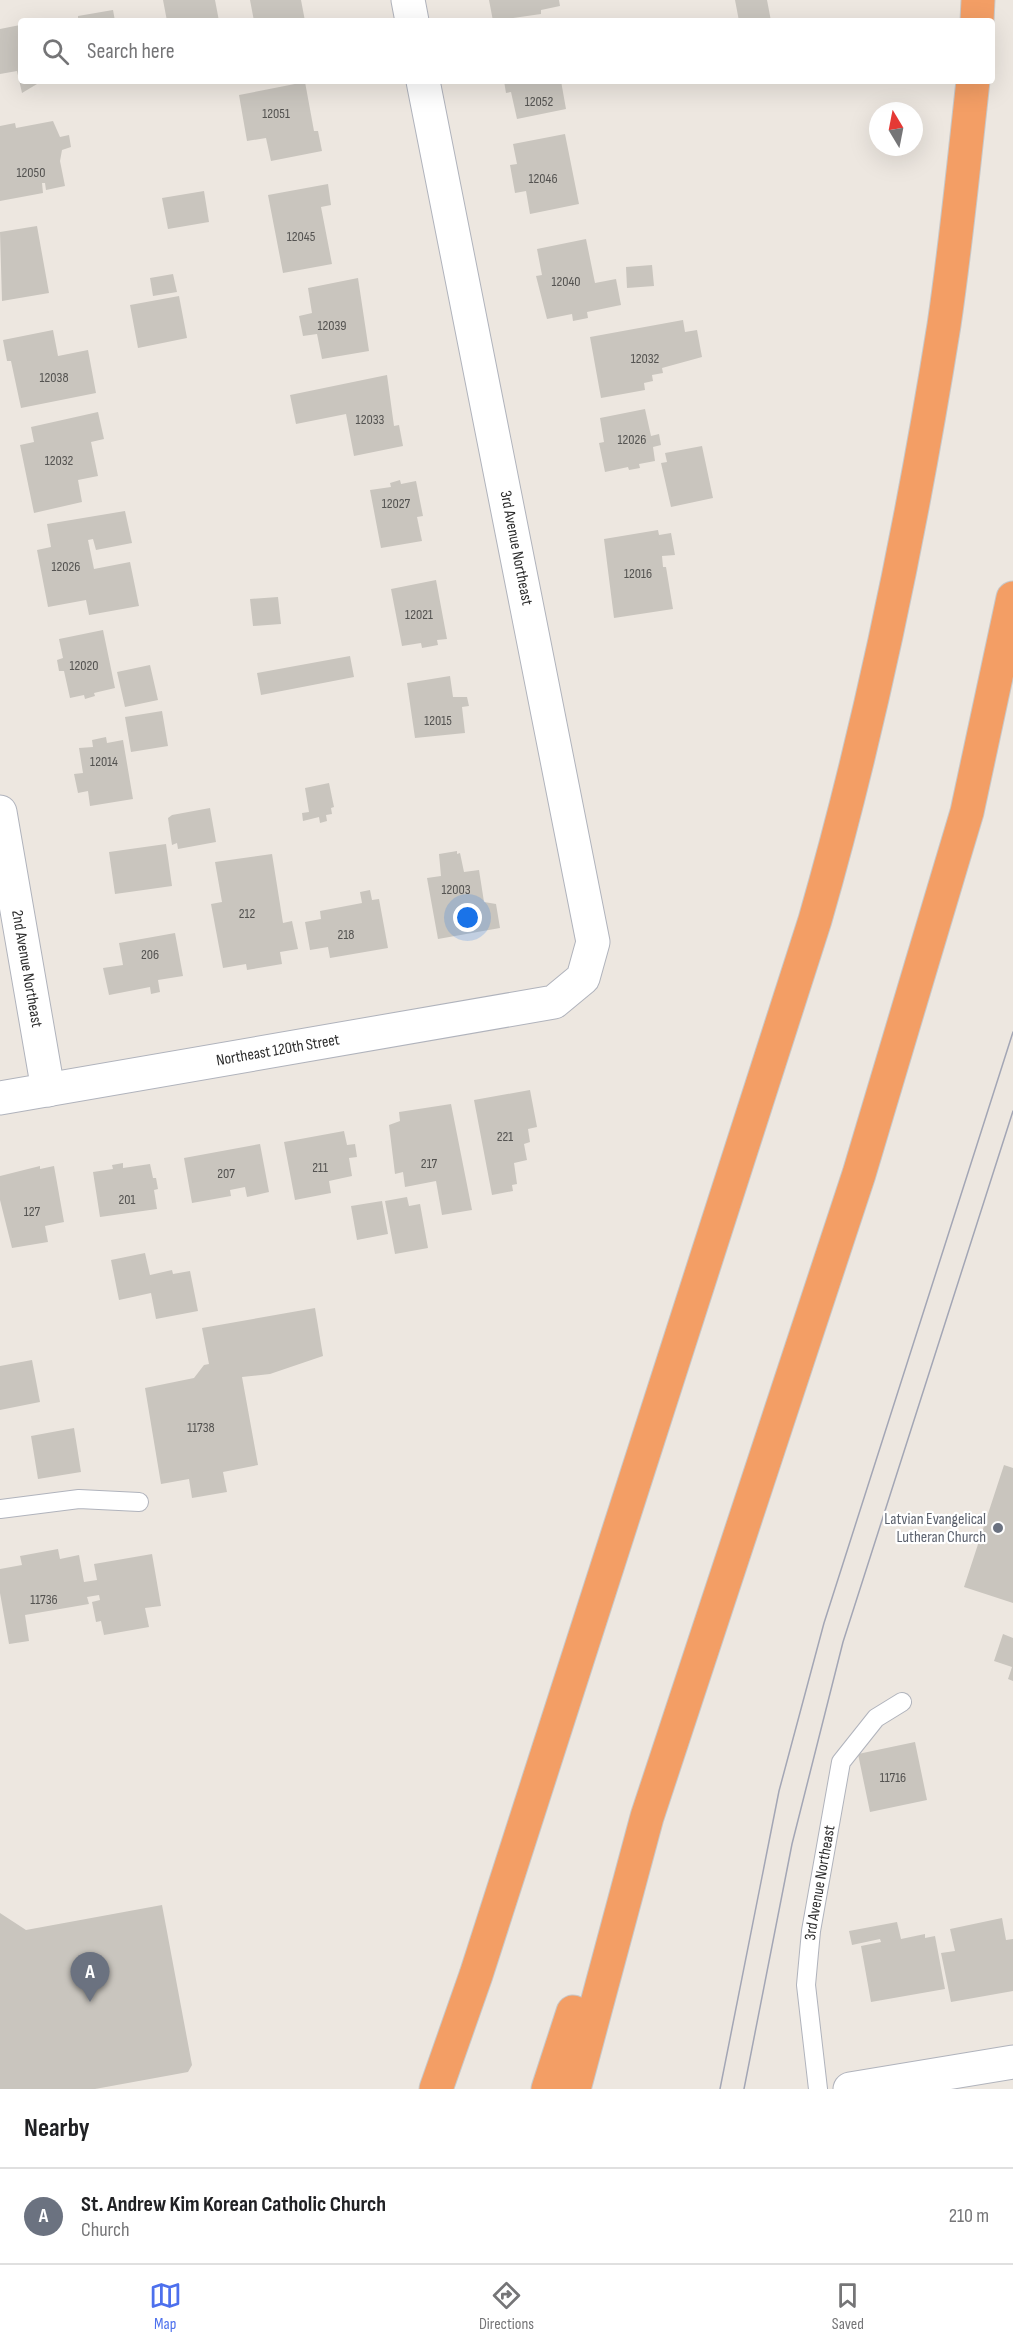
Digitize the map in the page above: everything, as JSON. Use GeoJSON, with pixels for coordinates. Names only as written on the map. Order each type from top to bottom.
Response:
{"type":"FeatureCollection","features":[{"type":"Feature","properties":{"kind":"highway"},"geometry":{"type":"LineString","coordinates":[[977,18],[978,0]]}},
{"type":"Feature","properties":{"kind":"highway"},"geometry":{"type":"LineString","coordinates":[[436,2089],[476,1975],[815,920],[847,807],[901,564],[944,324],[973,84]]}},
{"type":"Feature","properties":{"kind":"highway"},"geometry":{"type":"LineString","coordinates":[[574,2089],[647,1816],[862,1163],[967,812],[1013,598]]}},
{"type":"Feature","properties":{"kind":"highway"},"geometry":{"type":"LineString","coordinates":[[548,2089],[592,1955],[647,1816]]}},
{"type":"Feature","properties":{"kind":"street"},"geometry":{"type":"LineString","coordinates":[[408,0],[411,18]]}},
{"type":"Feature","properties":{"kind":"street","name":"3rd Avenue Northeast"},"geometry":{"type":"LineString","coordinates":[[424,84],[593,942],[583,978],[554,1002]]}},
{"type":"Feature","properties":{"kind":"street","name":"2nd Avenue Northeast"},"geometry":{"type":"LineString","coordinates":[[0,812],[48,1090]]}},
{"type":"Feature","properties":{"kind":"street","name":"Northeast 120th Street"},"geometry":{"type":"LineString","coordinates":[[0,1098],[554,1002]]}},
{"type":"Feature","properties":{"kind":"street"},"geometry":{"type":"LineString","coordinates":[[850,2089],[1013,2062]]}},
{"type":"Feature","properties":{"kind":"lane"},"geometry":{"type":"LineString","coordinates":[[0,1509],[79,1499],[139,1502]]}},
{"type":"Feature","properties":{"kind":"lane","name":"3rd Avenue Northeast"},"geometry":{"type":"LineString","coordinates":[[818,2089],[806,1985],[811,1931],[841,1762],[876,1718],[902,1702]]}},
{"type":"Feature","properties":{"kind":"building"},"geometry":{"type":"Polygon","coordinates":[[[163,0],[215,0],[218,18],[166,18],[163,0]]]}},
{"type":"Feature","properties":{"kind":"building"},"geometry":{"type":"Polygon","coordinates":[[[250,0],[301,0],[304,18],[253,18],[250,0]]]}},
{"type":"Feature","properties":{"kind":"building"},"geometry":{"type":"Polygon","coordinates":[[[489,0],[559,0],[560,6],[541,10],[541,14],[492,18],[489,0]]]}},
{"type":"Feature","properties":{"kind":"building"},"geometry":{"type":"Polygon","coordinates":[[[735,0],[767,0],[770,18],[738,18],[735,0]]]}},
{"type":"Feature","properties":{"kind":"building"},"geometry":{"type":"Polygon","coordinates":[[[113,10],[114,18],[78,18],[78,16],[113,10]]]}},
{"type":"Feature","properties":{"kind":"building"},"geometry":{"type":"Polygon","coordinates":[[[18,25],[18,75],[17,71],[0,74],[0,29],[18,25]]]}},
{"type":"Feature","properties":{"kind":"building"},"geometry":{"type":"Polygon","coordinates":[[[20,84],[37,84],[22,93],[20,84]]]}},
{"type":"Feature","properties":{"kind":"building"},"geometry":{"type":"Polygon","coordinates":[[[305,84],[314,131],[318,131],[322,151],[271,161],[266,138],[247,141],[239,95],[305,84]]]}},
{"type":"Feature","properties":{"kind":"building"},"geometry":{"type":"Polygon","coordinates":[[[504,84],[562,84],[566,109],[517,119],[511,92],[506,93],[504,84]]]}},
{"type":"Feature","properties":{"kind":"building"},"geometry":{"type":"Polygon","coordinates":[[[53,121],[60,137],[69,135],[71,147],[62,150],[60,161],[65,186],[46,190],[45,183],[42,183],[43,193],[0,201],[0,126],[15,123],[16,128],[53,121]]]}},
{"type":"Feature","properties":{"kind":"building"},"geometry":{"type":"Polygon","coordinates":[[[565,134],[579,204],[530,214],[526,191],[515,193],[510,165],[517,164],[513,144],[565,134]]]}},
{"type":"Feature","properties":{"kind":"building"},"geometry":{"type":"Polygon","coordinates":[[[328,184],[331,205],[321,207],[332,264],[283,273],[268,195],[328,184]]]}},
{"type":"Feature","properties":{"kind":"building"},"geometry":{"type":"Polygon","coordinates":[[[204,191],[209,222],[168,229],[162,198],[204,191]]]}},
{"type":"Feature","properties":{"kind":"building"},"geometry":{"type":"Polygon","coordinates":[[[37,226],[49,293],[2,301],[0,232],[37,226]]]}},
{"type":"Feature","properties":{"kind":"building"},"geometry":{"type":"Polygon","coordinates":[[[586,239],[595,283],[616,279],[621,305],[587,312],[588,318],[573,321],[572,314],[547,319],[536,276],[542,275],[537,249],[586,239]]]}},
{"type":"Feature","properties":{"kind":"building"},"geometry":{"type":"Polygon","coordinates":[[[652,265],[654,286],[627,288],[626,267],[652,265]]]}},
{"type":"Feature","properties":{"kind":"building"},"geometry":{"type":"Polygon","coordinates":[[[173,274],[177,292],[153,296],[150,278],[173,274]]]}},
{"type":"Feature","properties":{"kind":"building"},"geometry":{"type":"Polygon","coordinates":[[[358,278],[369,351],[322,359],[317,334],[303,336],[299,316],[312,313],[308,288],[358,278]]]}},
{"type":"Feature","properties":{"kind":"building"},"geometry":{"type":"Polygon","coordinates":[[[179,296],[187,338],[138,348],[130,305],[179,296]]]}},
{"type":"Feature","properties":{"kind":"building"},"geometry":{"type":"Polygon","coordinates":[[[683,320],[685,332],[697,330],[702,357],[662,368],[663,373],[652,375],[653,381],[644,383],[645,390],[601,398],[590,337],[683,320]]]}},
{"type":"Feature","properties":{"kind":"building"},"geometry":{"type":"Polygon","coordinates":[[[53,330],[58,356],[88,350],[96,393],[21,408],[11,361],[7,361],[3,340],[53,330]]]}},
{"type":"Feature","properties":{"kind":"building"},"geometry":{"type":"Polygon","coordinates":[[[387,375],[394,426],[399,425],[403,446],[354,456],[346,414],[296,424],[290,395],[387,375]]]}},
{"type":"Feature","properties":{"kind":"building"},"geometry":{"type":"Polygon","coordinates":[[[645,409],[651,436],[659,434],[661,445],[653,447],[655,461],[639,464],[640,468],[629,470],[628,467],[605,472],[599,443],[604,442],[600,418],[645,409]]]}},
{"type":"Feature","properties":{"kind":"building"},"geometry":{"type":"Polygon","coordinates":[[[98,412],[104,439],[91,442],[98,476],[78,480],[82,502],[34,513],[20,445],[34,442],[31,427],[98,412]]]}},
{"type":"Feature","properties":{"kind":"building"},"geometry":{"type":"Polygon","coordinates":[[[702,446],[713,498],[671,507],[661,463],[667,462],[665,453],[702,446]]]}},
{"type":"Feature","properties":{"kind":"building"},"geometry":{"type":"Polygon","coordinates":[[[400,480],[401,484],[416,481],[423,516],[417,517],[422,541],[381,548],[370,490],[391,487],[390,483],[400,480]]]}},
{"type":"Feature","properties":{"kind":"building"},"geometry":{"type":"Polygon","coordinates":[[[125,511],[132,543],[96,550],[93,539],[88,540],[94,569],[130,562],[139,606],[89,615],[86,600],[48,607],[37,550],[51,547],[47,524],[125,511]]]}},
{"type":"Feature","properties":{"kind":"building"},"geometry":{"type":"Polygon","coordinates":[[[658,530],[659,535],[671,533],[675,555],[662,556],[673,609],[614,618],[604,539],[658,530]]]}},
{"type":"Feature","properties":{"kind":"building"},"geometry":{"type":"Polygon","coordinates":[[[436,580],[447,639],[437,640],[438,645],[422,648],[421,643],[402,646],[391,589],[436,580]]]}},
{"type":"Feature","properties":{"kind":"building"},"geometry":{"type":"Polygon","coordinates":[[[278,597],[281,624],[253,626],[250,599],[278,597]]]}},
{"type":"Feature","properties":{"kind":"building"},"geometry":{"type":"Polygon","coordinates":[[[103,630],[115,688],[94,693],[95,696],[85,699],[84,695],[70,698],[64,671],[59,671],[57,660],[63,658],[59,639],[103,630]]]}},
{"type":"Feature","properties":{"kind":"building"},"geometry":{"type":"Polygon","coordinates":[[[350,656],[354,677],[261,695],[257,673],[350,656]]]}},
{"type":"Feature","properties":{"kind":"building"},"geometry":{"type":"Polygon","coordinates":[[[150,665],[158,700],[125,707],[117,672],[150,665]]]}},
{"type":"Feature","properties":{"kind":"building"},"geometry":{"type":"Polygon","coordinates":[[[450,676],[453,697],[467,697],[469,706],[462,707],[465,733],[415,738],[407,683],[450,676]]]}},
{"type":"Feature","properties":{"kind":"building"},"geometry":{"type":"Polygon","coordinates":[[[162,711],[168,746],[131,752],[125,717],[162,711]]]}},
{"type":"Feature","properties":{"kind":"building"},"geometry":{"type":"Polygon","coordinates":[[[106,737],[107,743],[123,740],[133,799],[90,806],[88,791],[78,793],[74,774],[83,773],[79,748],[93,747],[92,740],[106,737]]]}},
{"type":"Feature","properties":{"kind":"building"},"geometry":{"type":"Polygon","coordinates":[[[329,783],[334,807],[331,808],[332,814],[326,815],[327,821],[320,823],[319,817],[303,821],[302,813],[309,812],[305,788],[329,783]]]}},
{"type":"Feature","properties":{"kind":"building"},"geometry":{"type":"Polygon","coordinates":[[[210,808],[216,842],[178,849],[177,843],[172,845],[168,818],[172,815],[210,808]]]}},
{"type":"Feature","properties":{"kind":"building"},"geometry":{"type":"Polygon","coordinates":[[[166,844],[172,886],[115,894],[109,852],[166,844]]]}},
{"type":"Feature","properties":{"kind":"building"},"geometry":{"type":"Polygon","coordinates":[[[457,851],[457,854],[460,853],[464,872],[479,870],[484,902],[496,904],[500,928],[438,939],[427,878],[441,876],[439,854],[457,851]]]}},
{"type":"Feature","properties":{"kind":"building"},"geometry":{"type":"Polygon","coordinates":[[[272,854],[283,923],[292,921],[298,949],[280,952],[282,964],[247,970],[246,964],[223,968],[211,904],[222,902],[215,862],[272,854]]]}},
{"type":"Feature","properties":{"kind":"building"},"geometry":{"type":"Polygon","coordinates":[[[370,890],[372,900],[379,899],[388,948],[330,958],[328,947],[310,950],[305,922],[321,919],[320,911],[362,903],[360,892],[370,890]]]}},
{"type":"Feature","properties":{"kind":"building"},"geometry":{"type":"Polygon","coordinates":[[[175,933],[183,976],[158,980],[160,992],[151,994],[150,987],[109,995],[103,968],[123,965],[119,943],[175,933]]]}},
{"type":"Feature","properties":{"kind":"building"},"geometry":{"type":"Polygon","coordinates":[[[530,1090],[537,1127],[528,1129],[530,1142],[524,1144],[527,1160],[514,1163],[517,1184],[512,1185],[513,1191],[492,1195],[474,1100],[530,1090]]]}},
{"type":"Feature","properties":{"kind":"building"},"geometry":{"type":"Polygon","coordinates":[[[451,1104],[472,1210],[442,1215],[436,1181],[405,1187],[403,1172],[395,1174],[389,1125],[400,1121],[399,1112],[451,1104]]]}},
{"type":"Feature","properties":{"kind":"building"},"geometry":{"type":"Polygon","coordinates":[[[344,1131],[347,1145],[355,1144],[357,1157],[349,1158],[352,1176],[329,1181],[331,1193],[295,1200],[284,1142],[344,1131]]]}},
{"type":"Feature","properties":{"kind":"building"},"geometry":{"type":"Polygon","coordinates":[[[260,1144],[269,1192],[247,1197],[245,1187],[230,1190],[231,1196],[192,1203],[184,1158],[260,1144]]]}},
{"type":"Feature","properties":{"kind":"building"},"geometry":{"type":"Polygon","coordinates":[[[123,1163],[123,1168],[150,1164],[158,1189],[154,1190],[157,1209],[100,1217],[93,1172],[113,1169],[112,1165],[123,1163]]]}},
{"type":"Feature","properties":{"kind":"building"},"geometry":{"type":"Polygon","coordinates":[[[40,1166],[40,1169],[54,1166],[64,1222],[45,1226],[48,1242],[12,1248],[0,1200],[0,1176],[40,1166]]]}},
{"type":"Feature","properties":{"kind":"building"},"geometry":{"type":"Polygon","coordinates":[[[407,1197],[409,1206],[420,1204],[428,1248],[395,1254],[385,1201],[407,1197]]]}},
{"type":"Feature","properties":{"kind":"building"},"geometry":{"type":"Polygon","coordinates":[[[382,1201],[388,1234],[357,1240],[351,1206],[382,1201]]]}},
{"type":"Feature","properties":{"kind":"building"},"geometry":{"type":"Polygon","coordinates":[[[145,1253],[150,1275],[172,1270],[173,1274],[190,1271],[198,1311],[156,1319],[151,1293],[119,1300],[111,1260],[145,1253]]]}},
{"type":"Feature","properties":{"kind":"building"},"geometry":{"type":"Polygon","coordinates":[[[315,1308],[323,1356],[270,1374],[242,1377],[258,1465],[223,1472],[227,1492],[192,1498],[189,1479],[161,1484],[145,1388],[194,1378],[204,1365],[209,1364],[202,1328],[315,1308]]]}},
{"type":"Feature","properties":{"kind":"building"},"geometry":{"type":"Polygon","coordinates":[[[32,1360],[40,1402],[0,1410],[0,1366],[32,1360]]]}},
{"type":"Feature","properties":{"kind":"building"},"geometry":{"type":"Polygon","coordinates":[[[74,1428],[81,1472],[38,1479],[31,1436],[74,1428]]]}},
{"type":"Feature","properties":{"kind":"building","name":"Latvian Evangelical Lutheran Church"},"geometry":{"type":"Polygon","coordinates":[[[1004,1465],[1013,1468],[1013,1603],[964,1587],[1004,1465]]]}},
{"type":"Feature","properties":{"kind":"building"},"geometry":{"type":"Polygon","coordinates":[[[58,1549],[60,1559],[79,1555],[84,1582],[97,1580],[94,1564],[152,1554],[161,1606],[145,1608],[149,1627],[104,1635],[101,1621],[96,1622],[92,1602],[100,1600],[99,1595],[87,1597],[89,1604],[25,1615],[29,1641],[9,1644],[0,1593],[0,1569],[22,1565],[20,1556],[58,1549]]]}},
{"type":"Feature","properties":{"kind":"building"},"geometry":{"type":"Polygon","coordinates":[[[1003,1634],[1013,1638],[1013,1681],[1008,1679],[1012,1667],[994,1661],[1003,1634]]]}},
{"type":"Feature","properties":{"kind":"building"},"geometry":{"type":"Polygon","coordinates":[[[915,1742],[927,1800],[870,1812],[858,1754],[915,1742]]]}},
{"type":"Feature","properties":{"kind":"building"},"geometry":{"type":"Polygon","coordinates":[[[162,1905],[192,2065],[188,2072],[95,2089],[0,2089],[0,1913],[26,1930],[162,1905]]]}},
{"type":"Feature","properties":{"kind":"building"},"geometry":{"type":"Polygon","coordinates":[[[1002,1918],[1006,1940],[1013,1939],[1013,1991],[951,2002],[941,1953],[955,1951],[950,1929],[1002,1918]]]}},
{"type":"Feature","properties":{"kind":"building"},"geometry":{"type":"Polygon","coordinates":[[[897,1922],[901,1939],[925,1934],[925,1938],[935,1936],[945,1989],[871,2002],[861,1946],[881,1942],[880,1939],[852,1945],[849,1931],[897,1922]]]}},
{"type":"Feature","properties":{"kind":"tram line"},"geometry":{"type":"LineString","coordinates":[[720,2089],[779,1791],[824,1623],[1013,1032]]}},
{"type":"Feature","properties":{"kind":"tram line"},"geometry":{"type":"LineString","coordinates":[[744,2089],[792,1844],[843,1642],[1013,1111]]}},
{"type":"Feature","properties":{"kind":"place","name":"Latvian Evangelical Lutheran Church"},"geometry":{"type":"Point","coordinates":[998,1528]}},
{"type":"Feature","properties":{"kind":"place","name":"St. Andrew Kim Korean Catholic Church"},"geometry":{"type":"Point","coordinates":[90,2002]}}]}
